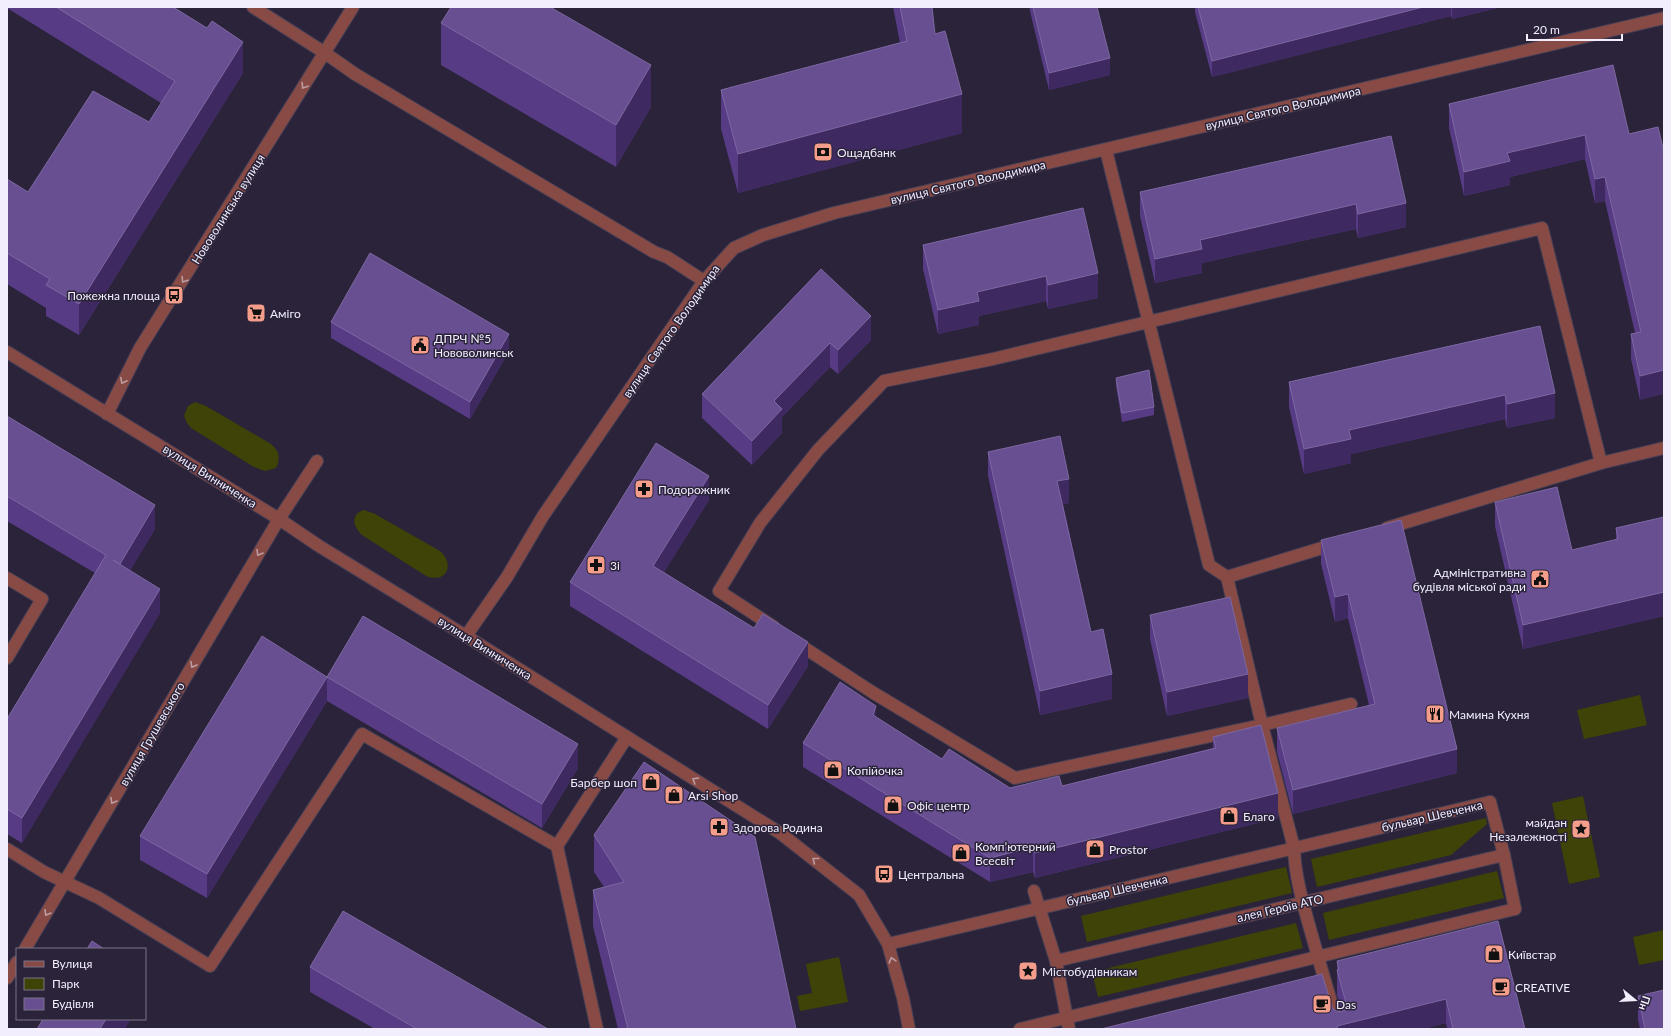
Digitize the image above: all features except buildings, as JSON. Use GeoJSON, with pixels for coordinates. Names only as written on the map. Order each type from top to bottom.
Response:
{"type":"FeatureCollection","features":[{"type":"Feature","properties":{"kind":"street"},"geometry":{"type":"LineString","coordinates":[[253,7],[376,86],[654,252],[667,257],[704,281]]}},
{"type":"Feature","properties":{"kind":"street","name":"Нововолинська вулиця"},"geometry":{"type":"LineString","coordinates":[[107,414],[140,348],[353,7]]}},
{"type":"Feature","properties":{"kind":"street","name":"вулиця Святого Володимира"},"geometry":{"type":"LineString","coordinates":[[466,636],[507,577],[543,516],[704,281],[734,248],[763,235],[834,213],[1664,18]]}},
{"type":"Feature","properties":{"kind":"street"},"geometry":{"type":"LineString","coordinates":[[1106,150],[1209,564],[1227,577],[1262,725],[1294,848],[1294,859],[1304,902],[1339,1029]]}},
{"type":"Feature","properties":{"kind":"street"},"geometry":{"type":"LineString","coordinates":[[1351,704],[1262,725],[1015,778],[872,692],[719,591],[760,523],[818,450],[884,381],[993,359],[1542,228],[1601,464]]}},
{"type":"Feature","properties":{"kind":"street","name":"вулиця Винниченка"},"geometry":{"type":"LineString","coordinates":[[7,352],[279,519],[319,546],[466,636],[780,833],[859,895],[888,944],[903,998],[909,1029]]}},
{"type":"Feature","properties":{"kind":"street"},"geometry":{"type":"LineString","coordinates":[[1379,530],[1601,464],[1664,448]]}},
{"type":"Feature","properties":{"kind":"street","name":"вулиця Грушевського"},"geometry":{"type":"LineString","coordinates":[[26,948],[66,882],[279,519],[317,462]]}},
{"type":"Feature","properties":{"kind":"street"},"geometry":{"type":"LineString","coordinates":[[1227,577],[1349,540]]}},
{"type":"Feature","properties":{"kind":"street"},"geometry":{"type":"LineString","coordinates":[[7,578],[42,599],[7,658]]}},
{"type":"Feature","properties":{"kind":"street"},"geometry":{"type":"LineString","coordinates":[[7,849],[44,872],[99,898],[210,966],[362,734],[557,846]]}},
{"type":"Feature","properties":{"kind":"street"},"geometry":{"type":"LineString","coordinates":[[597,1029],[557,846],[627,737]]}},
{"type":"Feature","properties":{"kind":"street","name":"бульвар Шевченка"},"geometry":{"type":"LineString","coordinates":[[888,944],[1490,802],[1504,855],[1515,909],[1318,957],[1068,1023],[1020,1029]]}},
{"type":"Feature","properties":{"kind":"street","name":"алея Героїв АТО"},"geometry":{"type":"LineString","coordinates":[[1056,961],[1504,855]]}},
{"type":"Feature","properties":{"kind":"street"},"geometry":{"type":"LineString","coordinates":[[1034,891],[1056,961],[1068,1023]]}},
{"type":"Feature","properties":{"kind":"street"},"geometry":{"type":"LineString","coordinates":[[7,978],[16,964]]}},
{"type":"Feature","properties":{"kind":"green space"},"geometry":{"type":"Polygon","coordinates":[[[195,402],[206,406],[271,444],[276,449],[279,458],[276,468],[265,471],[254,467],[191,428],[184,416],[188,406],[195,402]]]}},
{"type":"Feature","properties":{"kind":"green space"},"geometry":{"type":"Polygon","coordinates":[[[364,510],[375,514],[440,551],[445,556],[448,567],[444,575],[433,578],[426,576],[362,535],[354,521],[357,514],[364,510]]]}},
{"type":"Feature","properties":{"kind":"green space"},"geometry":{"type":"Polygon","coordinates":[[[1640,695],[1647,725],[1584,739],[1577,710],[1640,695]]]}},
{"type":"Feature","properties":{"kind":"green space"},"geometry":{"type":"Polygon","coordinates":[[[1583,796],[1600,877],[1569,884],[1552,803],[1583,796]]]}},
{"type":"Feature","properties":{"kind":"green space"},"geometry":{"type":"Polygon","coordinates":[[[1486,818],[1487,824],[1451,855],[1317,887],[1311,859],[1486,818]]]}},
{"type":"Feature","properties":{"kind":"green space"},"geometry":{"type":"Polygon","coordinates":[[[1286,867],[1292,893],[1087,942],[1081,916],[1286,867]]]}},
{"type":"Feature","properties":{"kind":"green space"},"geometry":{"type":"Polygon","coordinates":[[[1497,871],[1504,898],[1329,940],[1323,913],[1497,871]]]}},
{"type":"Feature","properties":{"kind":"green space"},"geometry":{"type":"Polygon","coordinates":[[[1296,923],[1303,948],[1098,997],[1092,972],[1296,923]]]}},
{"type":"Feature","properties":{"kind":"green space"},"geometry":{"type":"Polygon","coordinates":[[[1664,930],[1664,960],[1639,965],[1633,937],[1664,930]]]}},
{"type":"Feature","properties":{"kind":"green space"},"geometry":{"type":"Polygon","coordinates":[[[839,957],[848,1002],[800,1011],[797,996],[812,993],[806,964],[839,957]]]}},
{"type":"Feature","properties":{"kind":"place","name":"Ощадбанк"},"geometry":{"type":"Point","coordinates":[823,152]}},
{"type":"Feature","properties":{"kind":"place","name":"Пожежна площа"},"geometry":{"type":"Point","coordinates":[174,295]}},
{"type":"Feature","properties":{"kind":"place","name":"Аміго"},"geometry":{"type":"Point","coordinates":[256,313]}},
{"type":"Feature","properties":{"kind":"place","name":"ДПРЧ №5 Нововолинськ"},"geometry":{"type":"Point","coordinates":[420,345]}},
{"type":"Feature","properties":{"kind":"place","name":"Подорожник"},"geometry":{"type":"Point","coordinates":[644,489]}},
{"type":"Feature","properties":{"kind":"place","name":"3і"},"geometry":{"type":"Point","coordinates":[596,565]}},
{"type":"Feature","properties":{"kind":"place","name":"Адміністративна будівля міської ради"},"geometry":{"type":"Point","coordinates":[1540,579]}},
{"type":"Feature","properties":{"kind":"place","name":"Мамина Кухня"},"geometry":{"type":"Point","coordinates":[1435,714]}},
{"type":"Feature","properties":{"kind":"place","name":"Копійочка"},"geometry":{"type":"Point","coordinates":[833,770]}},
{"type":"Feature","properties":{"kind":"place","name":"Барбер шоп"},"geometry":{"type":"Point","coordinates":[651,782]}},
{"type":"Feature","properties":{"kind":"place","name":"Arsi Shop"},"geometry":{"type":"Point","coordinates":[674,795]}},
{"type":"Feature","properties":{"kind":"place","name":"Офіс центр"},"geometry":{"type":"Point","coordinates":[893,805]}},
{"type":"Feature","properties":{"kind":"place","name":"Благо"},"geometry":{"type":"Point","coordinates":[1229,816]}},
{"type":"Feature","properties":{"kind":"place","name":"Здорова Родина"},"geometry":{"type":"Point","coordinates":[719,827]}},
{"type":"Feature","properties":{"kind":"place","name":"майдан Незалежності"},"geometry":{"type":"Point","coordinates":[1581,829]}},
{"type":"Feature","properties":{"kind":"place","name":"Prostor"},"geometry":{"type":"Point","coordinates":[1095,849]}},
{"type":"Feature","properties":{"kind":"place","name":"Компʼютерний Всесвіт"},"geometry":{"type":"Point","coordinates":[961,853]}},
{"type":"Feature","properties":{"kind":"place","name":"Центральна"},"geometry":{"type":"Point","coordinates":[884,874]}},
{"type":"Feature","properties":{"kind":"place","name":"Київстар"},"geometry":{"type":"Point","coordinates":[1494,954]}},
{"type":"Feature","properties":{"kind":"place","name":"Містобудівникам"},"geometry":{"type":"Point","coordinates":[1028,971]}},
{"type":"Feature","properties":{"kind":"place","name":"CREATIVE"},"geometry":{"type":"Point","coordinates":[1501,987]}},
{"type":"Feature","properties":{"kind":"place","name":"Das"},"geometry":{"type":"Point","coordinates":[1322,1004]}}]}
